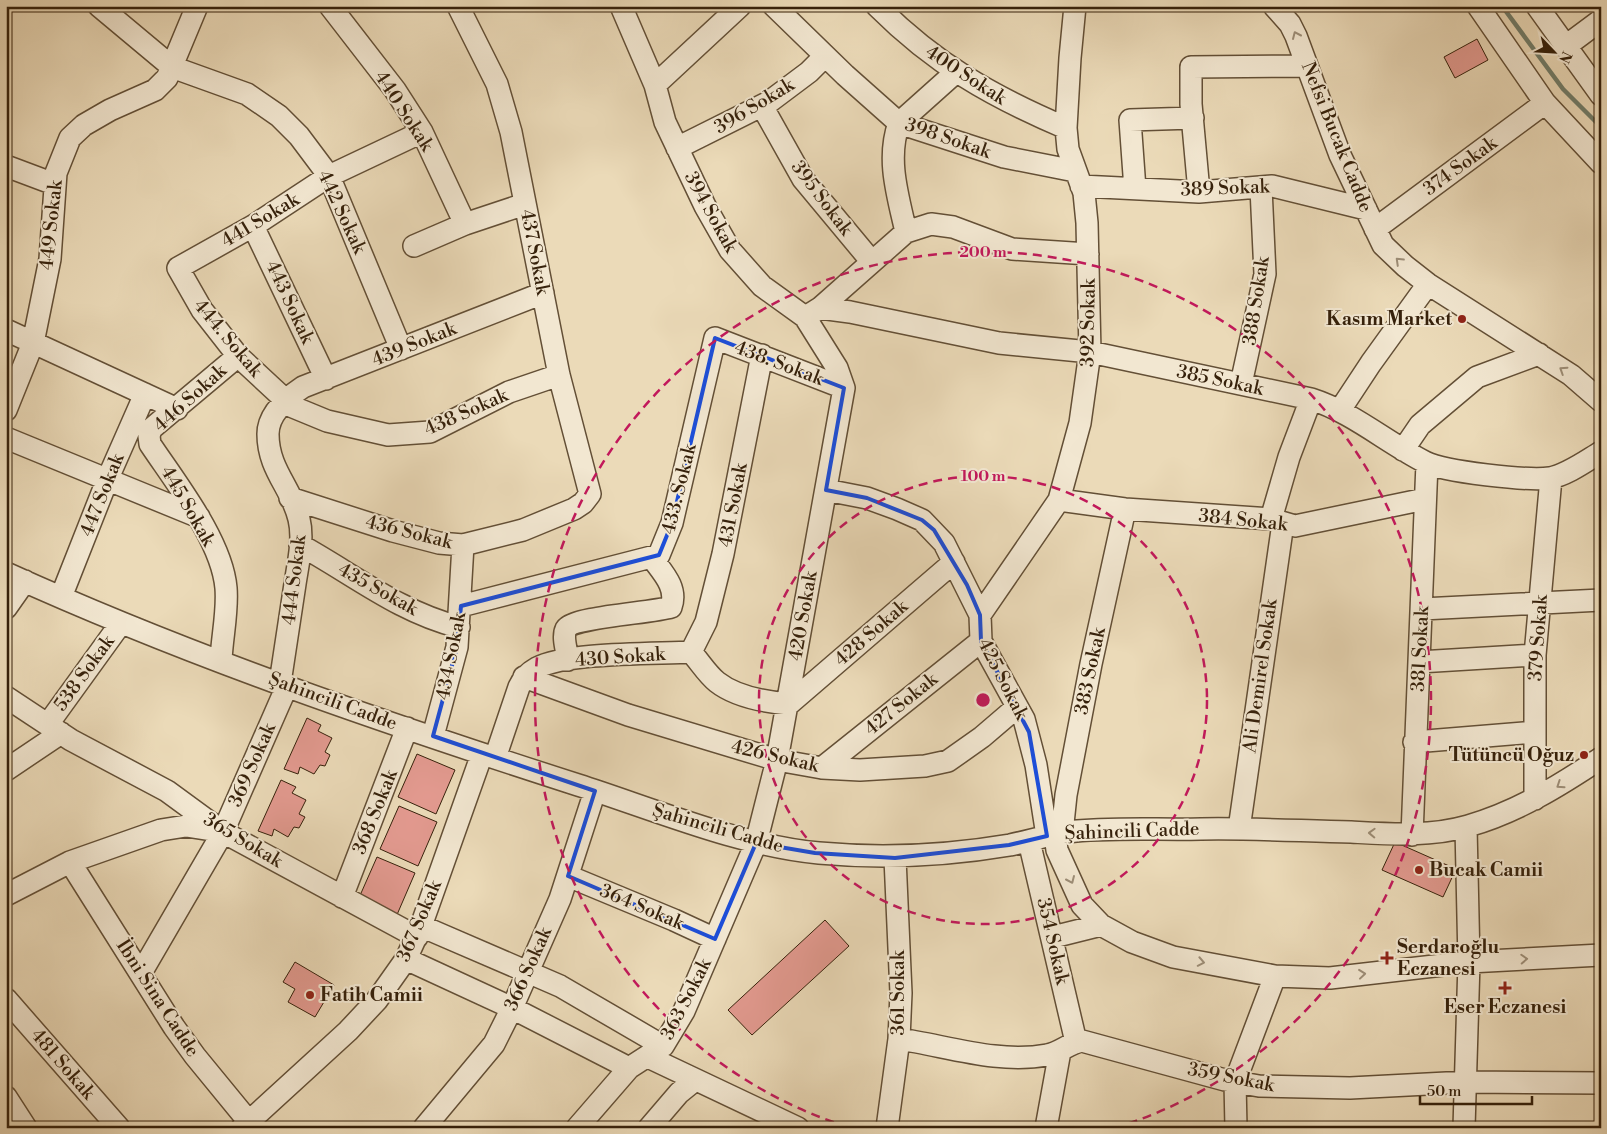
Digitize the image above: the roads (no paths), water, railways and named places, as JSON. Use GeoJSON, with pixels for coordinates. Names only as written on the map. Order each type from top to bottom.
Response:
{"type":"FeatureCollection","features":[{"type":"Feature","properties":{"kind":"street","name":"442 Sokak"},"geometry":{"type":"LineString","coordinates":[[100,6],[172,67],[247,94],[264,104],[299,136],[330,176],[401,349]]}},
{"type":"Feature","properties":{"kind":"street","name":"449 Sokak"},"geometry":{"type":"LineString","coordinates":[[6,410],[33,343],[50,259],[54,184],[58,166],[70,138],[84,125],[101,115],[155,90],[167,78],[197,6]]}},
{"type":"Feature","properties":{"kind":"street","name":"440 Sokak"},"geometry":{"type":"LineString","coordinates":[[330,6],[395,90],[422,132],[465,224]]}},
{"type":"Feature","properties":{"kind":"street","name":"437 Sokak"},"geometry":{"type":"LineString","coordinates":[[458,6],[497,84],[511,132],[559,375],[589,484],[590,494],[583,504]]}},
{"type":"Feature","properties":{"kind":"street","name":"394 Sokak"},"geometry":{"type":"LineString","coordinates":[[621,6],[655,85],[665,122],[705,206],[730,250],[762,286],[812,312],[844,388]]}},
{"type":"Feature","properties":{"kind":"street"},"geometry":{"type":"LineString","coordinates":[[655,85],[740,6]]}},
{"type":"Feature","properties":{"kind":"street","name":"398 Sokak"},"geometry":{"type":"LineString","coordinates":[[774,6],[899,123],[1004,157],[1078,178]]}},
{"type":"Feature","properties":{"kind":"street","name":"400 Sokak"},"geometry":{"type":"LineString","coordinates":[[877,6],[933,57],[956,72],[1014,106],[1066,128]]}},
{"type":"Feature","properties":{"kind":"street","name":"392 Sokak"},"geometry":{"type":"LineString","coordinates":[[980,615],[1059,500],[1080,423],[1090,352],[1087,223],[1084,193],[1068,149],[1066,128],[1070,58],[1076,6]]}},
{"type":"Feature","properties":{"kind":"street","name":"Nefsi Bucak Cadde"},"geometry":{"type":"LineString","coordinates":[[1274,6],[1290,24],[1340,155],[1383,244],[1405,266],[1428,284],[1571,375],[1601,401]]}},
{"type":"Feature","properties":{"kind":"street"},"geometry":{"type":"LineString","coordinates":[[1478,6],[1520,70],[1545,103],[1601,163]]}},
{"type":"Feature","properties":{"kind":"street"},"geometry":{"type":"LineString","coordinates":[[1537,6],[1601,95]]}},
{"type":"Feature","properties":{"kind":"street"},"geometry":{"type":"LineString","coordinates":[[1566,46],[1601,20]]}},
{"type":"Feature","properties":{"kind":"street","name":"396 Sokak"},"geometry":{"type":"LineString","coordinates":[[677,148],[762,106],[809,72],[826,56]]}},
{"type":"Feature","properties":{"kind":"street"},"geometry":{"type":"LineString","coordinates":[[1199,192],[1191,67],[1307,66]]}},
{"type":"Feature","properties":{"kind":"street"},"geometry":{"type":"LineString","coordinates":[[906,232],[893,166],[893,145],[899,123],[956,72]]}},
{"type":"Feature","properties":{"kind":"street","name":"374 Sokak"},"geometry":{"type":"LineString","coordinates":[[1371,219],[1545,103]]}},
{"type":"Feature","properties":{"kind":"street","name":"395 Sokak"},"geometry":{"type":"LineString","coordinates":[[762,106],[803,179],[872,262]]}},
{"type":"Feature","properties":{"kind":"street"},"geometry":{"type":"LineString","coordinates":[[1135,189],[1130,120],[1193,118]]}},
{"type":"Feature","properties":{"kind":"street","name":"441 Sokak"},"geometry":{"type":"LineString","coordinates":[[178,268],[253,226],[330,176],[422,132]]}},
{"type":"Feature","properties":{"kind":"street"},"geometry":{"type":"LineString","coordinates":[[6,166],[54,184]]}},
{"type":"Feature","properties":{"kind":"street","name":"389 Sokak"},"geometry":{"type":"LineString","coordinates":[[1078,178],[1135,189],[1199,192],[1283,187],[1371,219]]}},
{"type":"Feature","properties":{"kind":"street","name":"388 Sokak"},"geometry":{"type":"LineString","coordinates":[[1241,384],[1264,274],[1261,188]]}},
{"type":"Feature","properties":{"kind":"street"},"geometry":{"type":"LineString","coordinates":[[414,246],[465,224],[525,204]]}},
{"type":"Feature","properties":{"kind":"street"},"geometry":{"type":"LineString","coordinates":[[812,312],[906,232],[931,224],[953,227],[1012,249],[1088,254]]}},
{"type":"Feature","properties":{"kind":"street","name":"443 Sokak"},"geometry":{"type":"LineString","coordinates":[[253,226],[326,379]]}},
{"type":"Feature","properties":{"kind":"street","name":"444. Sokak"},"geometry":{"type":"LineString","coordinates":[[178,268],[202,310],[238,356],[288,400]]}},
{"type":"Feature","properties":{"kind":"street"},"geometry":{"type":"LineString","coordinates":[[1340,410],[1428,284]]}},
{"type":"Feature","properties":{"kind":"street","name":"439 Sokak"},"geometry":{"type":"LineString","coordinates":[[288,400],[303,387],[543,293]]}},
{"type":"Feature","properties":{"kind":"street","name":"385 Sokak"},"geometry":{"type":"LineString","coordinates":[[812,312],[850,312],[999,343],[1090,352],[1311,399],[1340,410],[1427,464],[1457,470],[1550,478],[1571,469],[1601,452]]}},
{"type":"Feature","properties":{"kind":"street"},"geometry":{"type":"LineString","coordinates":[[6,330],[177,409]]}},
{"type":"Feature","properties":{"kind":"street","name":"438. Sokak"},"geometry":{"type":"LineString","coordinates":[[715,338],[844,388]]}},
{"type":"Feature","properties":{"kind":"street","name":"433. Sokak"},"geometry":{"type":"LineString","coordinates":[[461,606],[659,555],[672,523],[715,338]]}},
{"type":"Feature","properties":{"kind":"street"},"geometry":{"type":"LineString","coordinates":[[1403,450],[1420,425],[1432,413],[1477,377],[1539,354]]}},
{"type":"Feature","properties":{"kind":"street","name":"431 Sokak"},"geometry":{"type":"LineString","coordinates":[[691,652],[706,622],[723,554],[762,355]]}},
{"type":"Feature","properties":{"kind":"street","name":"446 Sokak"},"geometry":{"type":"LineString","coordinates":[[150,444],[149,436],[151,429],[238,356]]}},
{"type":"Feature","properties":{"kind":"street","name":"438 Sokak"},"geometry":{"type":"LineString","coordinates":[[288,400],[301,411],[327,421],[388,435],[405,435],[430,432],[509,392],[559,375]]}},
{"type":"Feature","properties":{"kind":"street","name":"420 Sokak"},"geometry":{"type":"LineString","coordinates":[[756,842],[789,704],[844,388]]}},
{"type":"Feature","properties":{"kind":"street","name":"447 Sokak"},"geometry":{"type":"LineString","coordinates":[[61,597],[108,478],[137,390]]}},
{"type":"Feature","properties":{"kind":"street","name":"Ali Demirel Sokak"},"geometry":{"type":"LineString","coordinates":[[1240,828],[1277,521],[1289,456],[1311,399]]}},
{"type":"Feature","properties":{"kind":"street","name":"444 Sokak"},"geometry":{"type":"LineString","coordinates":[[284,684],[300,545],[300,520],[274,468],[268,432],[277,409],[288,400]]}},
{"type":"Feature","properties":{"kind":"street"},"geometry":{"type":"LineString","coordinates":[[6,438],[108,478],[199,517]]}},
{"type":"Feature","properties":{"kind":"street","name":"445 Sokak"},"geometry":{"type":"LineString","coordinates":[[150,444],[199,517],[218,558],[226,589],[221,660]]}},
{"type":"Feature","properties":{"kind":"street","name":"381 Sokak"},"geometry":{"type":"LineString","coordinates":[[1412,835],[1414,742],[1422,609],[1427,464]]}},
{"type":"Feature","properties":{"kind":"street","name":"379 Sokak"},"geometry":{"type":"LineString","coordinates":[[1535,800],[1535,655],[1550,478]]}},
{"type":"Feature","properties":{"kind":"street","name":"425 Sokak"},"geometry":{"type":"LineString","coordinates":[[826,490],[887,504],[922,520],[944,543],[980,615],[981,641],[1029,732],[1053,835]]}},
{"type":"Feature","properties":{"kind":"street","name":"436 Sokak"},"geometry":{"type":"LineString","coordinates":[[290,498],[402,533],[439,543],[463,545],[523,530],[583,504]]}},
{"type":"Feature","properties":{"kind":"street","name":"384 Sokak"},"geometry":{"type":"LineString","coordinates":[[1059,500],[1125,509],[1277,521],[1295,526],[1426,499]]}},
{"type":"Feature","properties":{"kind":"street","name":"383 Sokak"},"geometry":{"type":"LineString","coordinates":[[1053,835],[1068,787],[1091,664],[1125,509]]}},
{"type":"Feature","properties":{"kind":"street","name":"435 Sokak"},"geometry":{"type":"LineString","coordinates":[[300,545],[383,596],[429,618],[459,627]]}},
{"type":"Feature","properties":{"kind":"street","name":"434 Sokak"},"geometry":{"type":"LineString","coordinates":[[433,736],[451,673],[459,627],[463,545]]}},
{"type":"Feature","properties":{"kind":"street"},"geometry":{"type":"LineString","coordinates":[[568,660],[565,638],[566,629],[571,624],[611,616],[659,611],[671,606],[674,597],[672,587],[652,558]]}},
{"type":"Feature","properties":{"kind":"street","name":"428 Sokak"},"geometry":{"type":"LineString","coordinates":[[789,704],[954,562]]}},
{"type":"Feature","properties":{"kind":"street"},"geometry":{"type":"LineString","coordinates":[[6,608],[15,577]]}},
{"type":"Feature","properties":{"kind":"street","name":"Şahincili Cadde"},"geometry":{"type":"LineString","coordinates":[[15,577],[121,622],[284,684],[488,756],[756,842],[814,852],[895,858],[921,856],[1053,835],[1240,828],[1412,835],[1466,827],[1535,800],[1551,792],[1601,758]]}},
{"type":"Feature","properties":{"kind":"street"},"geometry":{"type":"LineString","coordinates":[[1422,609],[1601,600]]}},
{"type":"Feature","properties":{"kind":"street","name":"538 Sokak"},"geometry":{"type":"LineString","coordinates":[[60,732],[121,622]]}},
{"type":"Feature","properties":{"kind":"street","name":"427 Sokak"},"geometry":{"type":"LineString","coordinates":[[822,768],[981,641]]}},
{"type":"Feature","properties":{"kind":"street","name":"430 Sokak"},"geometry":{"type":"LineString","coordinates":[[524,677],[538,668],[568,660],[691,652],[709,674],[731,690],[774,702],[789,704]]}},
{"type":"Feature","properties":{"kind":"street"},"geometry":{"type":"LineString","coordinates":[[1419,662],[1535,655]]}},
{"type":"Feature","properties":{"kind":"street"},"geometry":{"type":"LineString","coordinates":[[488,756],[524,677]]}},
{"type":"Feature","properties":{"kind":"street","name":"426 Sokak"},"geometry":{"type":"LineString","coordinates":[[524,677],[628,715],[777,760],[822,768],[860,770],[925,766],[948,761],[982,737],[1017,707]]}},
{"type":"Feature","properties":{"kind":"street","name":"369 Sokak"},"geometry":{"type":"LineString","coordinates":[[142,973],[223,832],[284,684]]}},
{"type":"Feature","properties":{"kind":"street","name":"365 Sokak"},"geometry":{"type":"LineString","coordinates":[[6,697],[60,732],[167,792],[223,832],[342,897],[419,932],[528,972],[560,986],[695,1080],[798,1128]]}},
{"type":"Feature","properties":{"kind":"street","name":"368 Sokak"},"geometry":{"type":"LineString","coordinates":[[342,897],[407,728]]}},
{"type":"Feature","properties":{"kind":"street"},"geometry":{"type":"LineString","coordinates":[[6,770],[60,732]]}},
{"type":"Feature","properties":{"kind":"street"},"geometry":{"type":"LineString","coordinates":[[1414,742],[1535,732]]}},
{"type":"Feature","properties":{"kind":"street","name":"367 Sokak"},"geometry":{"type":"LineString","coordinates":[[248,1126],[348,1031],[376,1000],[406,959],[419,932],[488,756]]}},
{"type":"Feature","properties":{"kind":"street","name":"366 Sokak"},"geometry":{"type":"LineString","coordinates":[[424,1128],[494,1044],[528,972],[568,876],[595,791]]}},
{"type":"Feature","properties":{"kind":"street"},"geometry":{"type":"LineString","coordinates":[[6,895],[70,862],[176,826],[196,827],[223,832]]}},
{"type":"Feature","properties":{"kind":"street"},"geometry":{"type":"LineString","coordinates":[[1464,1128],[1469,962],[1466,827]]}},
{"type":"Feature","properties":{"kind":"street"},"geometry":{"type":"LineString","coordinates":[[1053,835],[1057,850],[1082,905],[1100,925],[1132,942],[1172,957],[1275,976],[1330,978],[1469,962],[1601,955]]}},
{"type":"Feature","properties":{"kind":"street","name":"354 Sokak"},"geometry":{"type":"LineString","coordinates":[[1046,1128],[1068,1047],[1053,937],[1053,835]]}},
{"type":"Feature","properties":{"kind":"street","name":"363 Sokak"},"geometry":{"type":"LineString","coordinates":[[577,1128],[629,1068],[655,1052],[684,1011],[756,842]]}},
{"type":"Feature","properties":{"kind":"street","name":"361 Sokak"},"geometry":{"type":"LineString","coordinates":[[887,1128],[899,1039],[901,993],[895,858]]}},
{"type":"Feature","properties":{"kind":"street","name":"İbni Sina Cadde"},"geometry":{"type":"LineString","coordinates":[[70,862],[195,1056],[248,1126]]}},
{"type":"Feature","properties":{"kind":"street","name":"364 Sokak"},"geometry":{"type":"LineString","coordinates":[[568,876],[715,939]]}},
{"type":"Feature","properties":{"kind":"street"},"geometry":{"type":"LineString","coordinates":[[1053,937],[1100,925]]}},
{"type":"Feature","properties":{"kind":"street"},"geometry":{"type":"LineString","coordinates":[[406,959],[512,1008],[629,1068]]}},
{"type":"Feature","properties":{"kind":"street"},"geometry":{"type":"LineString","coordinates":[[1236,1128],[1235,1082],[1275,976]]}},
{"type":"Feature","properties":{"kind":"street","name":"481 Sokak"},"geometry":{"type":"LineString","coordinates":[[6,999],[119,1128]]}},
{"type":"Feature","properties":{"kind":"street","name":"359 Sokak"},"geometry":{"type":"LineString","coordinates":[[899,1039],[996,1055],[1046,1056],[1068,1047],[1088,1042],[1235,1082],[1258,1086],[1350,1088],[1466,1082],[1601,1083]]}},
{"type":"Feature","properties":{"kind":"street"},"geometry":{"type":"LineString","coordinates":[[648,1128],[679,1093],[695,1080]]}},
{"type":"Feature","properties":{"kind":"street"},"geometry":{"type":"LineString","coordinates":[[6,1097],[26,1128]]}},
{"type":"Feature","properties":{"kind":"waterway"},"geometry":{"type":"LineString","coordinates":[[1502,6],[1563,89],[1601,127]]}},
{"type":"Feature","properties":{"kind":"place","name":"Kasım Market"},"geometry":{"type":"Point","coordinates":[1462,319]}},
{"type":"Feature","properties":{"kind":"place","name":"Tütüncü Oğuz"},"geometry":{"type":"Point","coordinates":[1584,755]}},
{"type":"Feature","properties":{"kind":"place","name":"Bucak Camii"},"geometry":{"type":"Point","coordinates":[1419,870]}},
{"type":"Feature","properties":{"kind":"place","name":"Serdaroğlu Eczanesi"},"geometry":{"type":"Point","coordinates":[1387,958]}},
{"type":"Feature","properties":{"kind":"place","name":"Eser Eczanesi"},"geometry":{"type":"Point","coordinates":[1505,988]}},
{"type":"Feature","properties":{"kind":"place","name":"Fatih Camii"},"geometry":{"type":"Point","coordinates":[310,995]}}]}
